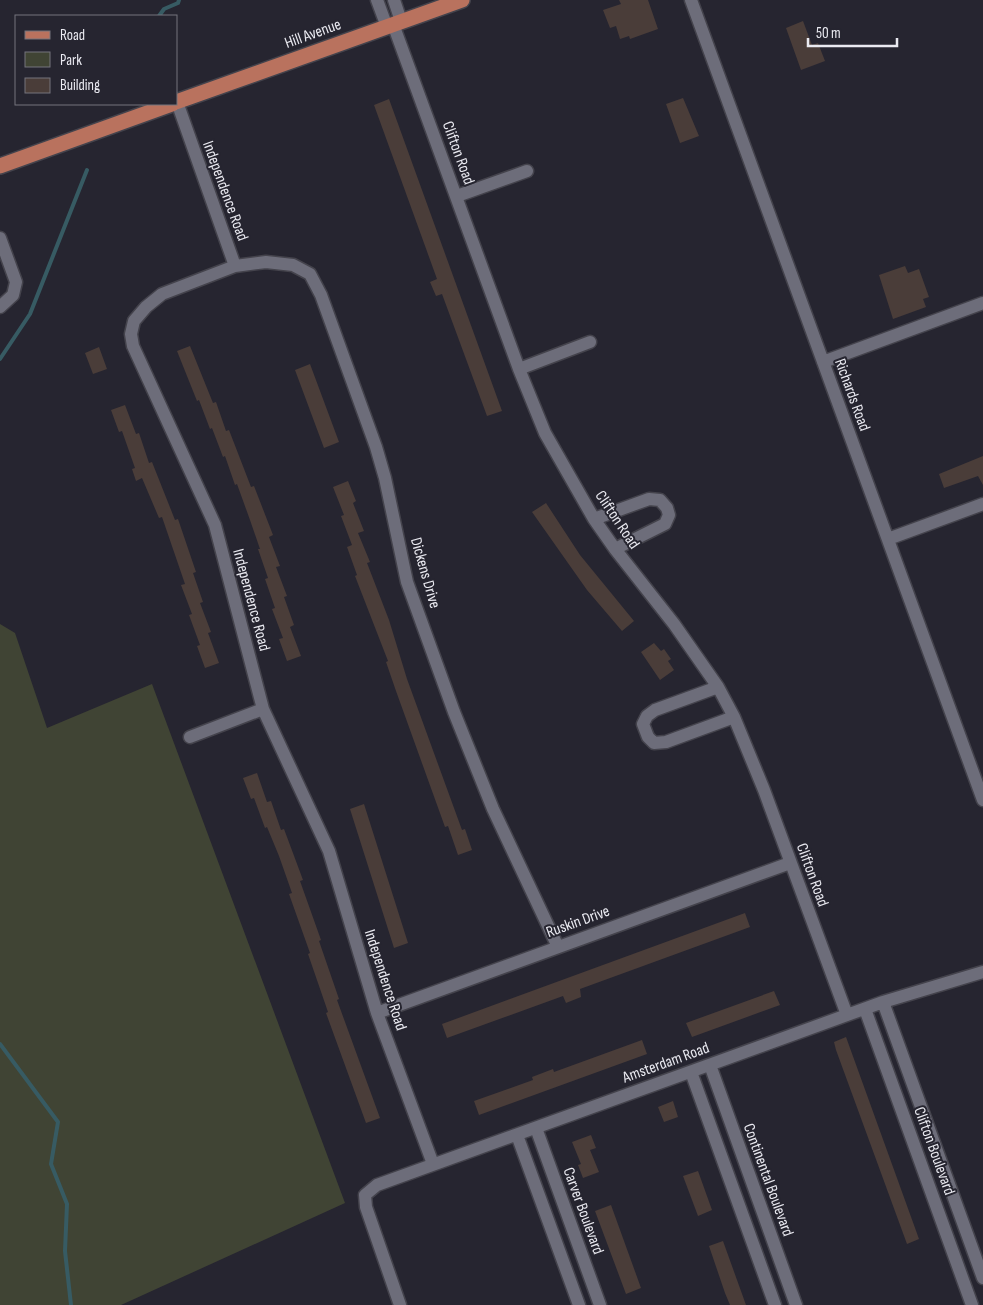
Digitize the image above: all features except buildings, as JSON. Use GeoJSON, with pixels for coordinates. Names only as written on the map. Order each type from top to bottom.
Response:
{"type":"FeatureCollection","features":[{"type":"Feature","properties":{"kind":"main road","name":"Hill Avenue"},"geometry":{"type":"LineString","coordinates":[[178,101],[462,0]]}},
{"type":"Feature","properties":{"kind":"main road"},"geometry":{"type":"LineString","coordinates":[[0,166],[169,105]]}},
{"type":"Feature","properties":{"kind":"street"},"geometry":{"type":"LineString","coordinates":[[377,0],[394,24]]}},
{"type":"Feature","properties":{"kind":"street"},"geometry":{"type":"LineString","coordinates":[[394,0],[394,24]]}},
{"type":"Feature","properties":{"kind":"street","name":"Richards Road"},"geometry":{"type":"LineString","coordinates":[[691,0],[983,800]]}},
{"type":"Feature","properties":{"kind":"street","name":"Clifton Road"},"geometry":{"type":"LineString","coordinates":[[394,24],[544,433],[594,519],[674,624],[718,687],[734,717],[751,755],[846,1015]]}},
{"type":"Feature","properties":{"kind":"street","name":"Independence Road"},"geometry":{"type":"LineString","coordinates":[[177,105],[235,266],[162,294],[146,307],[134,321],[131,334],[133,346],[215,525],[263,709],[329,851],[377,1013],[432,1164]]}},
{"type":"Feature","properties":{"kind":"street"},"geometry":{"type":"LineString","coordinates":[[456,196],[527,171]]}},
{"type":"Feature","properties":{"kind":"street"},"geometry":{"type":"LineString","coordinates":[[0,238],[16,282],[13,295],[0,307]]}},
{"type":"Feature","properties":{"kind":"street","name":"Dickens Drive"},"geometry":{"type":"LineString","coordinates":[[235,266],[266,262],[293,265],[310,274],[322,295],[385,478],[407,582],[493,810],[558,947]]}},
{"type":"Feature","properties":{"kind":"street"},"geometry":{"type":"LineString","coordinates":[[823,362],[983,303]]}},
{"type":"Feature","properties":{"kind":"street"},"geometry":{"type":"LineString","coordinates":[[519,369],[590,342]]}},
{"type":"Feature","properties":{"kind":"street"},"geometry":{"type":"LineString","coordinates":[[594,519],[649,498],[660,500],[667,508],[669,515],[665,524],[615,549]]}},
{"type":"Feature","properties":{"kind":"street"},"geometry":{"type":"LineString","coordinates":[[888,539],[983,504]]}},
{"type":"Feature","properties":{"kind":"street"},"geometry":{"type":"LineString","coordinates":[[718,687],[655,710],[647,716],[643,724],[648,737],[654,743],[666,742],[734,717]]}},
{"type":"Feature","properties":{"kind":"street"},"geometry":{"type":"LineString","coordinates":[[190,737],[263,709]]}},
{"type":"Feature","properties":{"kind":"street","name":"Ruskin Drive"},"geometry":{"type":"LineString","coordinates":[[377,1013],[790,863]]}},
{"type":"Feature","properties":{"kind":"street","name":"Amsterdam Road"},"geometry":{"type":"LineString","coordinates":[[400,1305],[368,1217],[365,1195],[377,1185],[846,1015],[983,972]]}},
{"type":"Feature","properties":{"kind":"street","name":"Clifton Boulevard"},"geometry":{"type":"LineString","coordinates":[[883,1002],[983,1278]]}},
{"type":"Feature","properties":{"kind":"street","name":"Clifton Boulevard"},"geometry":{"type":"LineString","coordinates":[[865,1009],[972,1305]]}},
{"type":"Feature","properties":{"kind":"street","name":"Continental Boulevard"},"geometry":{"type":"LineString","coordinates":[[710,1065],[796,1305]]}},
{"type":"Feature","properties":{"kind":"street"},"geometry":{"type":"LineString","coordinates":[[691,1072],[775,1305]]}},
{"type":"Feature","properties":{"kind":"street","name":"Carver Boulevard"},"geometry":{"type":"LineString","coordinates":[[536,1128],[600,1305]]}},
{"type":"Feature","properties":{"kind":"street"},"geometry":{"type":"LineString","coordinates":[[517,1135],[579,1305]]}},
{"type":"Feature","properties":{"kind":"green space"},"geometry":{"type":"Polygon","coordinates":[[[0,624],[15,633],[47,728],[152,684],[345,1203],[121,1305],[0,1305],[0,624]]]}},
{"type":"Feature","properties":{"kind":"waterway"},"geometry":{"type":"LineString","coordinates":[[160,15],[164,9],[178,3],[179,0]]}},
{"type":"Feature","properties":{"kind":"waterway"},"geometry":{"type":"LineString","coordinates":[[0,359],[30,314],[87,170]]}},
{"type":"Feature","properties":{"kind":"waterway"},"geometry":{"type":"LineString","coordinates":[[0,1044],[58,1122],[51,1164],[67,1204],[65,1251],[71,1305]]}}]}
